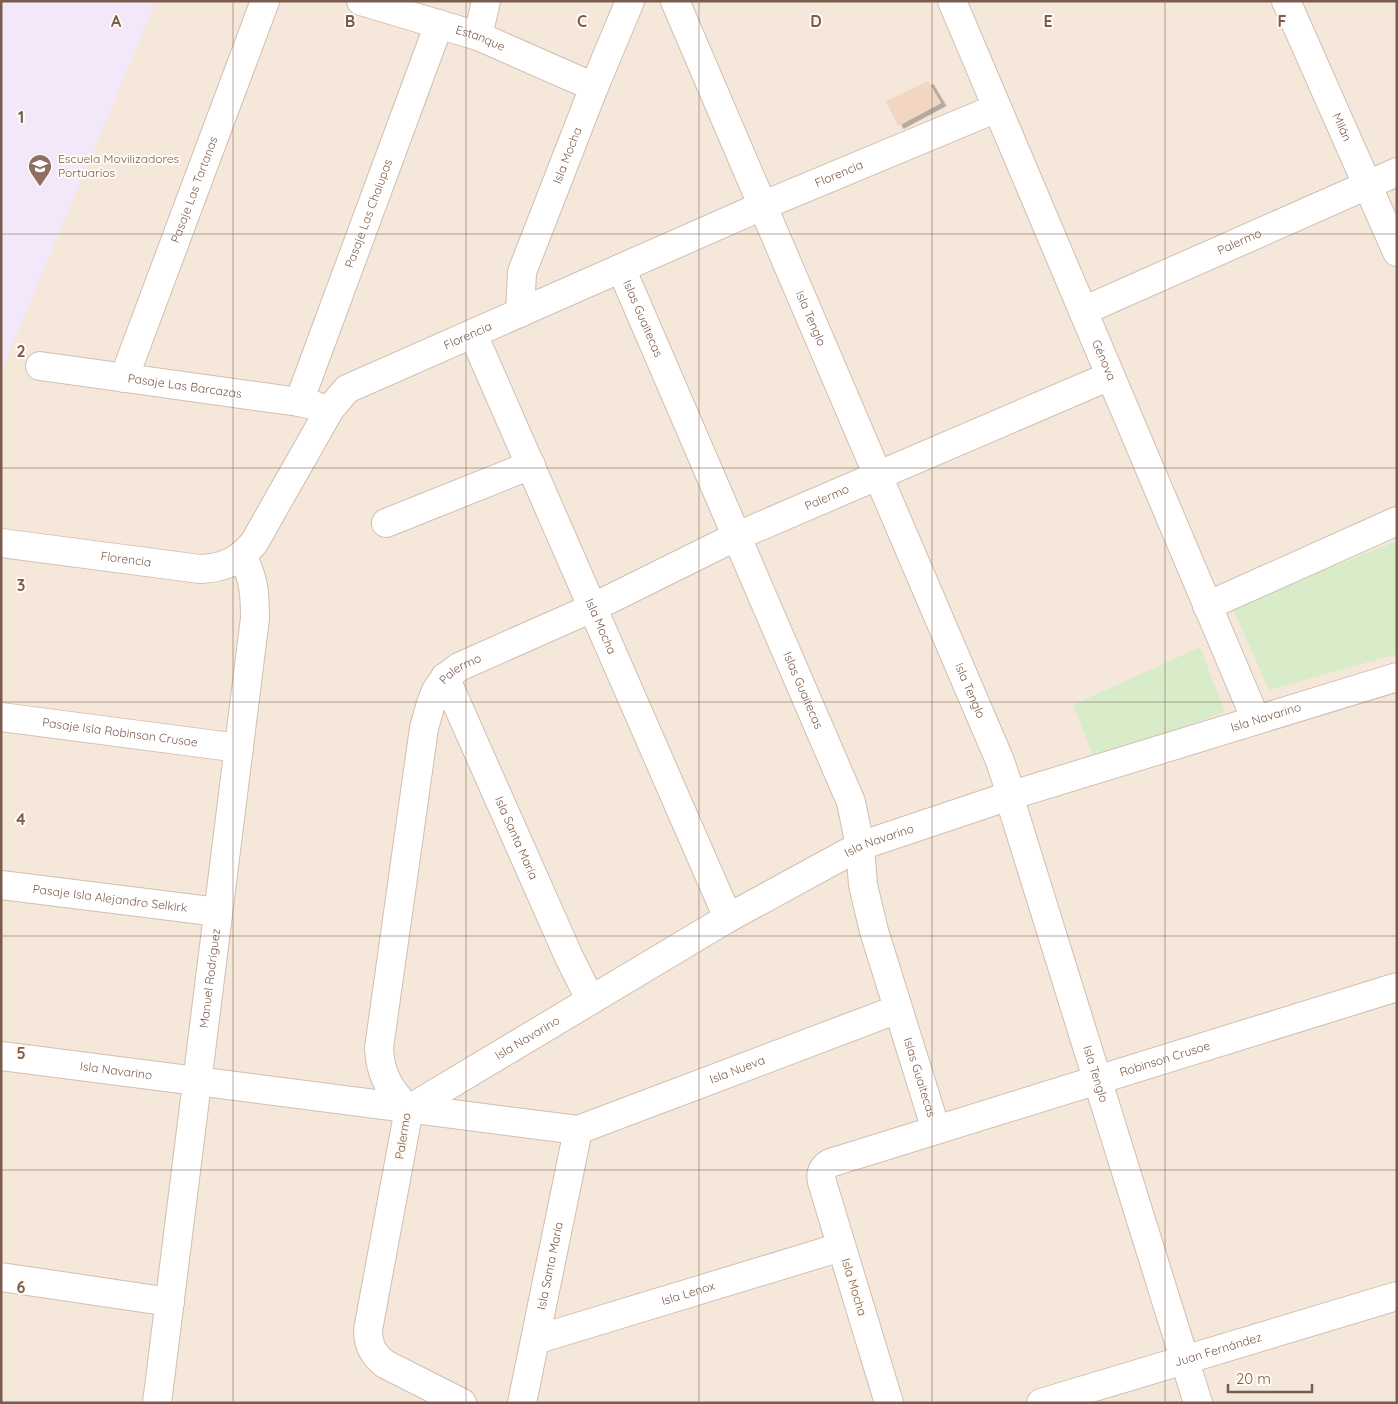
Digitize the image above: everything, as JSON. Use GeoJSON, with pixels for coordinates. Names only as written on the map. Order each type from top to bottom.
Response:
{"type":"FeatureCollection","features":[{"type":"Feature","properties":{"kind":"street","name":"Pasaje Las Tartanas"},"geometry":{"type":"LineString","coordinates":[[124,378],[265,1]]}},
{"type":"Feature","properties":{"kind":"street","name":"Estanque"},"geometry":{"type":"LineString","coordinates":[[361,1],[478,36],[594,87]]}},
{"type":"Feature","properties":{"kind":"street"},"geometry":{"type":"LineString","coordinates":[[478,36],[486,1]]}},
{"type":"Feature","properties":{"kind":"street","name":"Isla Mocha"},"geometry":{"type":"LineString","coordinates":[[520,313],[522,272],[594,87],[630,1]]}},
{"type":"Feature","properties":{"kind":"street","name":"Isla Tenglo"},"geometry":{"type":"LineString","coordinates":[[675,1],[1000,761],[1007,782],[1008,796],[1198,1403]]}},
{"type":"Feature","properties":{"kind":"street","name":"Génova"},"geometry":{"type":"LineString","coordinates":[[952,1],[1256,720]]}},
{"type":"Feature","properties":{"kind":"street","name":"Milán"},"geometry":{"type":"LineString","coordinates":[[1286,1],[1397,252]]}},
{"type":"Feature","properties":{"kind":"street","name":"Pasaje Las Chalupas"},"geometry":{"type":"LineString","coordinates":[[299,402],[439,24]]}},
{"type":"Feature","properties":{"kind":"street","name":"Florencia"},"geometry":{"type":"LineString","coordinates":[[1,543],[200,569],[214,569],[229,564],[242,556],[254,543],[330,409],[348,389],[762,206],[997,108]]}},
{"type":"Feature","properties":{"kind":"street","name":"Palermo"},"geometry":{"type":"LineString","coordinates":[[1083,311],[1397,172]]}},
{"type":"Feature","properties":{"kind":"street","name":"Islas Guaitecas"},"geometry":{"type":"LineString","coordinates":[[621,268],[735,537],[851,802],[860,846],[864,885],[874,932],[936,1130]]}},
{"type":"Feature","properties":{"kind":"street","name":"Isla Mocha"},"geometry":{"type":"LineString","coordinates":[[472,334],[728,918]]}},
{"type":"Feature","properties":{"kind":"street","name":"Pasaje Las Barcazas"},"geometry":{"type":"LineString","coordinates":[[40,366],[299,402],[330,409]]}},
{"type":"Feature","properties":{"kind":"street","name":"Palermo"},"geometry":{"type":"LineString","coordinates":[[462,1403],[385,1364],[372,1350],[368,1341],[368,1330],[409,1109],[389,1088],[379,1061],[379,1048],[424,728],[435,690],[445,677],[459,667],[592,608],[735,537],[1110,376]]}},
{"type":"Feature","properties":{"kind":"street"},"geometry":{"type":"LineString","coordinates":[[386,523],[531,465]]}},
{"type":"Feature","properties":{"kind":"street"},"geometry":{"type":"LineString","coordinates":[[1207,606],[1397,521]]}},
{"type":"Feature","properties":{"kind":"street","name":"Manuel Rodríguez"},"geometry":{"type":"LineString","coordinates":[[157,1403],[254,618],[255,599],[253,583],[242,556]]}},
{"type":"Feature","properties":{"kind":"street","name":"Isla Santa María"},"geometry":{"type":"LineString","coordinates":[[445,677],[590,999]]}},
{"type":"Feature","properties":{"kind":"street","name":"Isla Navarino"},"geometry":{"type":"LineString","coordinates":[[409,1109],[728,918],[860,846],[1008,796],[1397,677]]}},
{"type":"Feature","properties":{"kind":"street","name":"Pasaje Isla Robinson Crusoe"},"geometry":{"type":"LineString","coordinates":[[1,717],[238,748]]}},
{"type":"Feature","properties":{"kind":"street","name":"Pasaje Isla Alejandro Selkirk"},"geometry":{"type":"LineString","coordinates":[[1,886],[218,912]]}},
{"type":"Feature","properties":{"kind":"street","name":"Robinson Crusoe"},"geometry":{"type":"LineString","coordinates":[[821,1171],[830,1163],[1397,987]]}},
{"type":"Feature","properties":{"kind":"street","name":"Isla Nueva"},"geometry":{"type":"LineString","coordinates":[[578,1130],[898,1009]]}},
{"type":"Feature","properties":{"kind":"street","name":"Isla Navarino"},"geometry":{"type":"LineString","coordinates":[[1,1056],[578,1130]]}},
{"type":"Feature","properties":{"kind":"street","name":"Isla Santa María"},"geometry":{"type":"LineString","coordinates":[[522,1403],[578,1130]]}},
{"type":"Feature","properties":{"kind":"street","name":"Isla Mocha"},"geometry":{"type":"LineString","coordinates":[[821,1171],[822,1182],[889,1403]]}},
{"type":"Feature","properties":{"kind":"street","name":"Isla Lenox"},"geometry":{"type":"LineString","coordinates":[[535,1340],[842,1247]]}},
{"type":"Feature","properties":{"kind":"street"},"geometry":{"type":"LineString","coordinates":[[1,1278],[170,1302]]}},
{"type":"Feature","properties":{"kind":"street","name":"Juan Fernández"},"geometry":{"type":"LineString","coordinates":[[1041,1403],[1397,1296]]}},
{"type":"Feature","properties":{"kind":"shaded area"},"geometry":{"type":"Polygon","coordinates":[[[1,1],[1397,1],[1397,1403],[1,1403],[1,1]]]}},
{"type":"Feature","properties":{"kind":"shaded area","name":"Escuela Movilizadores Portuarios"},"geometry":{"type":"Polygon","coordinates":[[[1,1],[156,1],[1,372],[1,1]]]}},
{"type":"Feature","properties":{"kind":"green space"},"geometry":{"type":"Polygon","coordinates":[[[1397,541],[1397,654],[1269,690],[1232,607],[1397,541]]]}},
{"type":"Feature","properties":{"kind":"green space"},"geometry":{"type":"Polygon","coordinates":[[[1200,647],[1225,712],[1094,759],[1073,705],[1200,647]]]}},
{"type":"Feature","properties":{"kind":"building"},"geometry":{"type":"Polygon","coordinates":[[[928,81],[941,103],[898,126],[886,101],[928,81]]]}},
{"type":"Feature","properties":{"kind":"place","name":"Escuela Movilizadores Portuarios"},"geometry":{"type":"Point","coordinates":[40,187]}}]}
